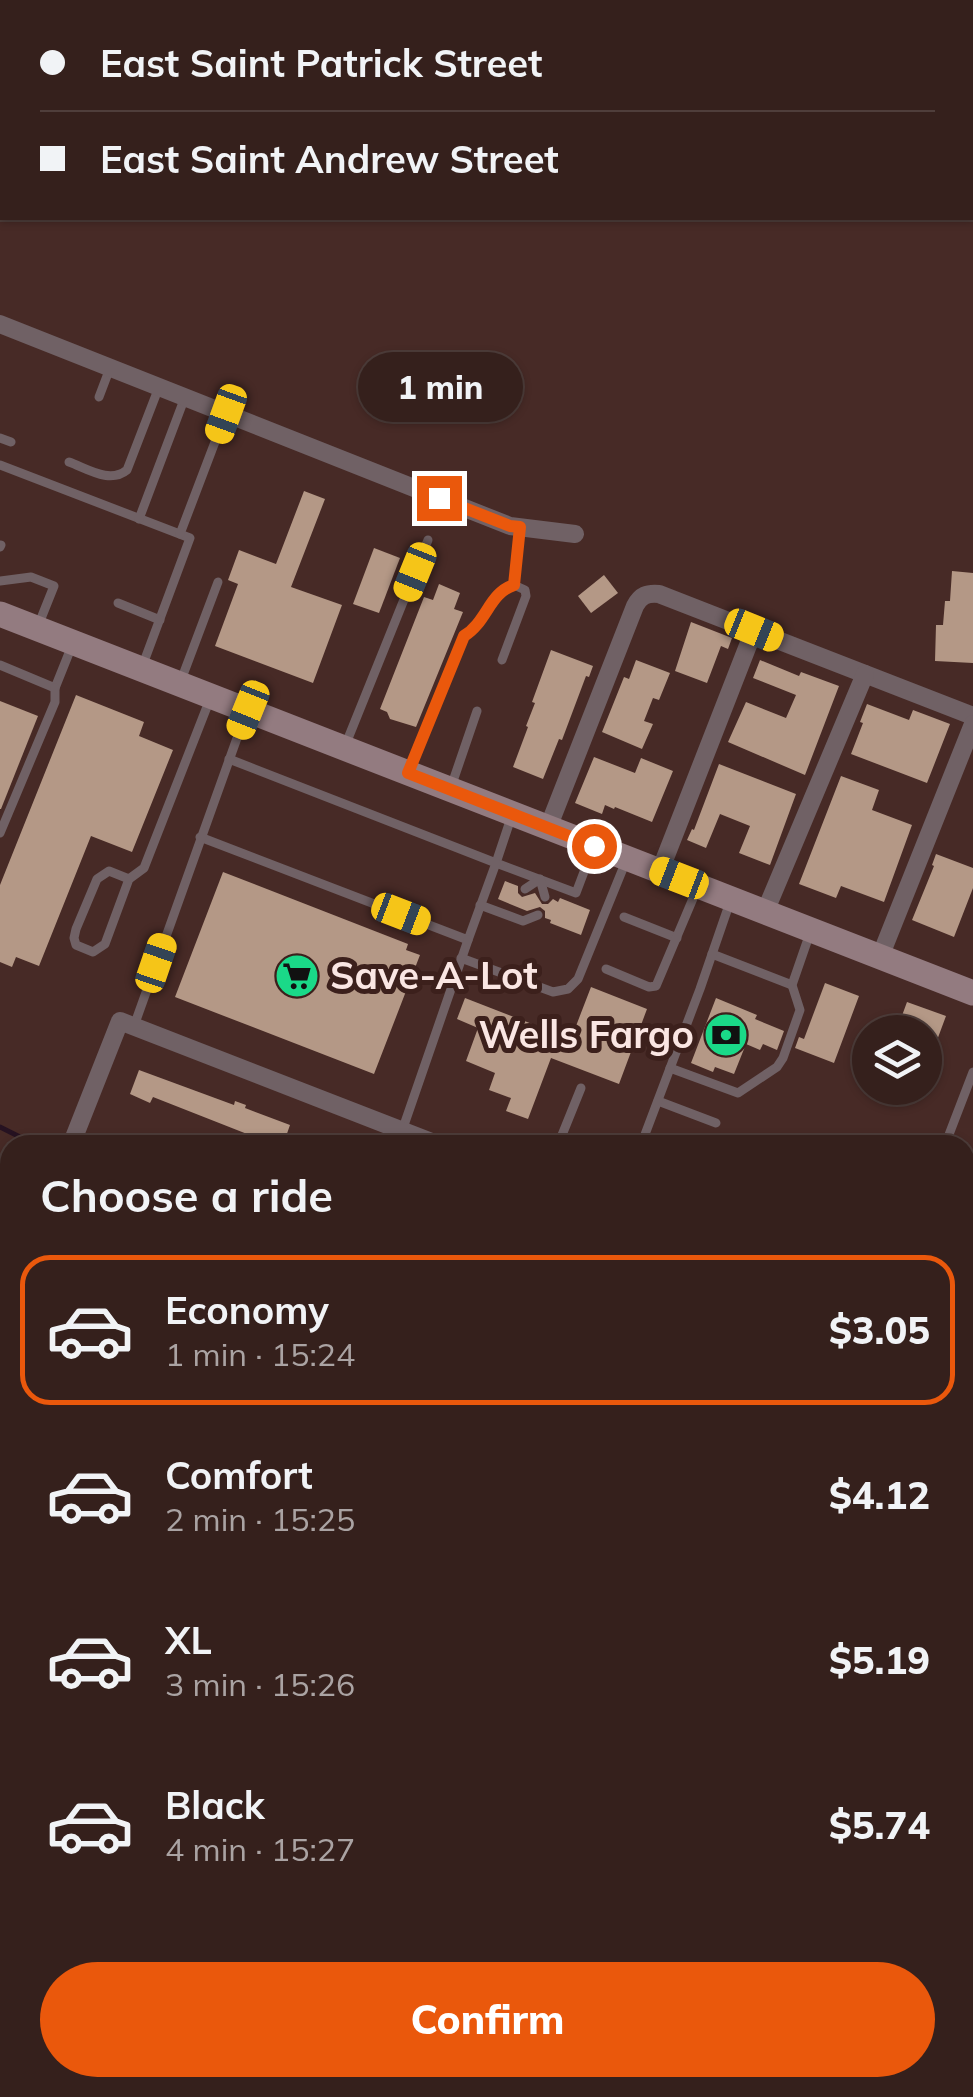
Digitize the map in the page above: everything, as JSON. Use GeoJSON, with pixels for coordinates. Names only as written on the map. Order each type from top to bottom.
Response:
{"type":"FeatureCollection","features":[{"type":"Feature","properties":{"kind":"main road"},"geometry":{"type":"LineString","coordinates":[[0,614],[973,993]]}},
{"type":"Feature","properties":{"kind":"street"},"geometry":{"type":"LineString","coordinates":[[0,324],[510,526],[575,534]]}},
{"type":"Feature","properties":{"kind":"street"},"geometry":{"type":"LineString","coordinates":[[548,828],[639,599],[647,594],[659,594],[973,716]]}},
{"type":"Feature","properties":{"kind":"street"},"geometry":{"type":"LineString","coordinates":[[660,871],[754,630]]}},
{"type":"Feature","properties":{"kind":"street"},"geometry":{"type":"LineString","coordinates":[[765,912],[864,674]]}},
{"type":"Feature","properties":{"kind":"street"},"geometry":{"type":"LineString","coordinates":[[880,957],[973,724]]}},
{"type":"Feature","properties":{"kind":"street"},"geometry":{"type":"LineString","coordinates":[[76,1135],[127,1024],[414,1135]]}},
{"type":"Feature","properties":{"kind":"lane"},"geometry":{"type":"LineString","coordinates":[[99,397],[110,368]]}},
{"type":"Feature","properties":{"kind":"lane"},"geometry":{"type":"LineString","coordinates":[[69,462],[110,478],[120,476],[127,470],[159,387]]}},
{"type":"Feature","properties":{"kind":"lane"},"geometry":{"type":"LineString","coordinates":[[139,518],[185,398]]}},
{"type":"Feature","properties":{"kind":"lane"},"geometry":{"type":"LineString","coordinates":[[180,534],[226,414]]}},
{"type":"Feature","properties":{"kind":"lane"},"geometry":{"type":"LineString","coordinates":[[0,465],[190,538],[142,669]]}},
{"type":"Feature","properties":{"kind":"lane"},"geometry":{"type":"LineString","coordinates":[[514,585],[520,527]]}},
{"type":"Feature","properties":{"kind":"lane"},"geometry":{"type":"LineString","coordinates":[[344,748],[428,540]]}},
{"type":"Feature","properties":{"kind":"lane"},"geometry":{"type":"LineString","coordinates":[[0,581],[31,577],[54,586],[37,628]]}},
{"type":"Feature","properties":{"kind":"lane"},"geometry":{"type":"LineString","coordinates":[[179,684],[218,582]]}},
{"type":"Feature","properties":{"kind":"lane"},"geometry":{"type":"LineString","coordinates":[[408,773],[464,636],[477,628],[504,588],[514,585],[524,590],[526,596],[502,660]]}},
{"type":"Feature","properties":{"kind":"lane"},"geometry":{"type":"LineString","coordinates":[[118,603],[160,620]]}},
{"type":"Feature","properties":{"kind":"lane"},"geometry":{"type":"LineString","coordinates":[[0,833],[56,702],[55,688],[74,642]]}},
{"type":"Feature","properties":{"kind":"lane"},"geometry":{"type":"LineString","coordinates":[[0,665],[55,688]]}},
{"type":"Feature","properties":{"kind":"lane"},"geometry":{"type":"LineString","coordinates":[[129,879],[109,871],[97,879],[76,929],[76,945],[94,952],[105,944],[129,879],[144,868],[211,696]]}},
{"type":"Feature","properties":{"kind":"lane"},"geometry":{"type":"LineString","coordinates":[[127,1024],[248,710]]}},
{"type":"Feature","properties":{"kind":"lane"},"geometry":{"type":"LineString","coordinates":[[450,790],[477,711]]}},
{"type":"Feature","properties":{"kind":"lane"},"geometry":{"type":"LineString","coordinates":[[229,759],[576,893],[594,846]]}},
{"type":"Feature","properties":{"kind":"lane"},"geometry":{"type":"LineString","coordinates":[[402,1130],[512,814]]}},
{"type":"Feature","properties":{"kind":"lane"},"geometry":{"type":"LineString","coordinates":[[200,838],[468,940]]}},
{"type":"Feature","properties":{"kind":"lane"},"geometry":{"type":"LineString","coordinates":[[462,958],[553,992],[568,989],[578,980],[627,858]]}},
{"type":"Feature","properties":{"kind":"lane"},"geometry":{"type":"LineString","coordinates":[[525,889],[540,879]]}},
{"type":"Feature","properties":{"kind":"lane"},"geometry":{"type":"LineString","coordinates":[[540,879],[545,896]]}},
{"type":"Feature","properties":{"kind":"lane"},"geometry":{"type":"LineString","coordinates":[[606,970],[656,986],[698,886]]}},
{"type":"Feature","properties":{"kind":"lane"},"geometry":{"type":"LineString","coordinates":[[645,1135],[731,899]]}},
{"type":"Feature","properties":{"kind":"lane"},"geometry":{"type":"LineString","coordinates":[[480,905],[523,922],[538,915]]}},
{"type":"Feature","properties":{"kind":"lane"},"geometry":{"type":"LineString","coordinates":[[518,907],[523,922]]}},
{"type":"Feature","properties":{"kind":"lane"},"geometry":{"type":"LineString","coordinates":[[624,916],[678,938]]}},
{"type":"Feature","properties":{"kind":"lane"},"geometry":{"type":"LineString","coordinates":[[670,1068],[734,1092],[743,1091],[777,1067],[784,1058],[800,1010],[792,985],[812,930]]}},
{"type":"Feature","properties":{"kind":"lane"},"geometry":{"type":"LineString","coordinates":[[712,954],[792,985]]}},
{"type":"Feature","properties":{"kind":"lane"},"geometry":{"type":"LineString","coordinates":[[948,1135],[973,1072]]}},
{"type":"Feature","properties":{"kind":"lane"},"geometry":{"type":"LineString","coordinates":[[562,1135],[581,1088]]}},
{"type":"Feature","properties":{"kind":"lane"},"geometry":{"type":"LineString","coordinates":[[658,1101],[716,1124]]}},
{"type":"Feature","properties":{"kind":"building"},"geometry":{"type":"Polygon","coordinates":[[[304,491],[325,499],[291,587],[342,605],[313,683],[215,646],[238,584],[228,580],[239,550],[276,564],[304,491]]]}},
{"type":"Feature","properties":{"kind":"building"},"geometry":{"type":"Polygon","coordinates":[[[374,548],[400,558],[379,613],[353,604],[374,548]]]}},
{"type":"Feature","properties":{"kind":"building"},"geometry":{"type":"Polygon","coordinates":[[[952,571],[973,573],[973,663],[935,661],[936,625],[943,625],[952,571]]]}},
{"type":"Feature","properties":{"kind":"building"},"geometry":{"type":"Polygon","coordinates":[[[604,575],[618,593],[591,613],[578,596],[604,575]]]}},
{"type":"Feature","properties":{"kind":"building"},"geometry":{"type":"Polygon","coordinates":[[[439,584],[460,593],[454,609],[463,612],[416,727],[390,719],[380,709],[424,597],[433,600],[439,584]]]}},
{"type":"Feature","properties":{"kind":"building"},"geometry":{"type":"Polygon","coordinates":[[[691,622],[732,638],[728,649],[721,646],[707,683],[675,671],[691,622]]]}},
{"type":"Feature","properties":{"kind":"building"},"geometry":{"type":"Polygon","coordinates":[[[551,650],[593,666],[543,779],[513,767],[551,650]]]}},
{"type":"Feature","properties":{"kind":"building"},"geometry":{"type":"Polygon","coordinates":[[[636,660],[670,673],[659,700],[653,698],[644,721],[653,724],[642,749],[602,732],[624,677],[629,679],[636,660]]]}},
{"type":"Feature","properties":{"kind":"building"},"geometry":{"type":"Polygon","coordinates":[[[760,660],[799,676],[801,672],[839,686],[805,775],[728,742],[746,702],[786,718],[796,695],[753,678],[760,660]]]}},
{"type":"Feature","properties":{"kind":"building"},"geometry":{"type":"Polygon","coordinates":[[[76,695],[144,722],[139,736],[173,750],[132,852],[91,836],[39,966],[16,957],[12,967],[0,962],[0,885],[76,695]]]}},
{"type":"Feature","properties":{"kind":"building"},"geometry":{"type":"Polygon","coordinates":[[[0,701],[38,716],[1,809],[0,809],[0,701]]]}},
{"type":"Feature","properties":{"kind":"building"},"geometry":{"type":"Polygon","coordinates":[[[867,704],[909,720],[913,710],[950,724],[927,783],[851,754],[867,704]]]}},
{"type":"Feature","properties":{"kind":"building"},"geometry":{"type":"Polygon","coordinates":[[[594,757],[635,773],[641,758],[673,771],[652,822],[615,807],[605,805],[602,814],[575,803],[594,757]]]}},
{"type":"Feature","properties":{"kind":"building"},"geometry":{"type":"Polygon","coordinates":[[[719,764],[796,794],[770,865],[739,853],[750,826],[720,814],[706,848],[687,840],[719,764]]]}},
{"type":"Feature","properties":{"kind":"building"},"geometry":{"type":"Polygon","coordinates":[[[841,776],[879,790],[872,810],[912,825],[884,902],[841,886],[836,898],[799,884],[841,776]]]}},
{"type":"Feature","properties":{"kind":"building"},"geometry":{"type":"Polygon","coordinates":[[[936,854],[973,868],[973,888],[954,937],[912,920],[936,854]]]}},
{"type":"Feature","properties":{"kind":"building","name":"Save-A-Lot"},"geometry":{"type":"Polygon","coordinates":[[[223,872],[408,944],[406,950],[420,955],[374,1074],[175,997],[223,872]]]}},
{"type":"Feature","properties":{"kind":"building"},"geometry":{"type":"Polygon","coordinates":[[[505,881],[518,886],[522,897],[535,893],[542,904],[553,899],[558,902],[560,898],[590,910],[581,935],[550,923],[540,907],[527,911],[498,899],[505,881]]]}},
{"type":"Feature","properties":{"kind":"building"},"geometry":{"type":"Polygon","coordinates":[[[825,983],[859,996],[834,1063],[795,1048],[799,1037],[804,1039],[825,983]]]}},
{"type":"Feature","properties":{"kind":"building"},"geometry":{"type":"Polygon","coordinates":[[[591,987],[647,1009],[619,1084],[551,1058],[528,1119],[506,1111],[511,1098],[489,1090],[495,1073],[466,1061],[478,1028],[457,1019],[465,998],[571,1039],[591,987]]]}},
{"type":"Feature","properties":{"kind":"building","name":"Wells Fargo"},"geometry":{"type":"Polygon","coordinates":[[[716,998],[784,1031],[777,1050],[763,1044],[760,1050],[746,1044],[734,1074],[715,1067],[713,1072],[691,1063],[716,998]]]}},
{"type":"Feature","properties":{"kind":"building"},"geometry":{"type":"Polygon","coordinates":[[[907,1002],[946,1016],[942,1027],[942,1015],[902,1015],[907,1002]]]}},
{"type":"Feature","properties":{"kind":"building"},"geometry":{"type":"Polygon","coordinates":[[[139,1070],[234,1105],[235,1101],[246,1105],[245,1108],[290,1125],[286,1135],[249,1135],[153,1097],[150,1103],[130,1094],[139,1070]]]}},
{"type":"Feature","properties":{"kind":"waterway"},"geometry":{"type":"LineString","coordinates":[[0,1127],[16,1135]]}},
{"type":"Feature","properties":{"kind":"place","name":"Save-A-Lot"},"geometry":{"type":"Point","coordinates":[297,976]}},
{"type":"Feature","properties":{"kind":"place","name":"Wells Fargo"},"geometry":{"type":"Point","coordinates":[726,1035]}},
{"type":"Feature","properties":{"kind":"route"},"geometry":{"type":"LineString","coordinates":[[439,498],[520,527],[514,585],[504,588],[477,628],[464,636],[408,773],[594,846]]}}]}
